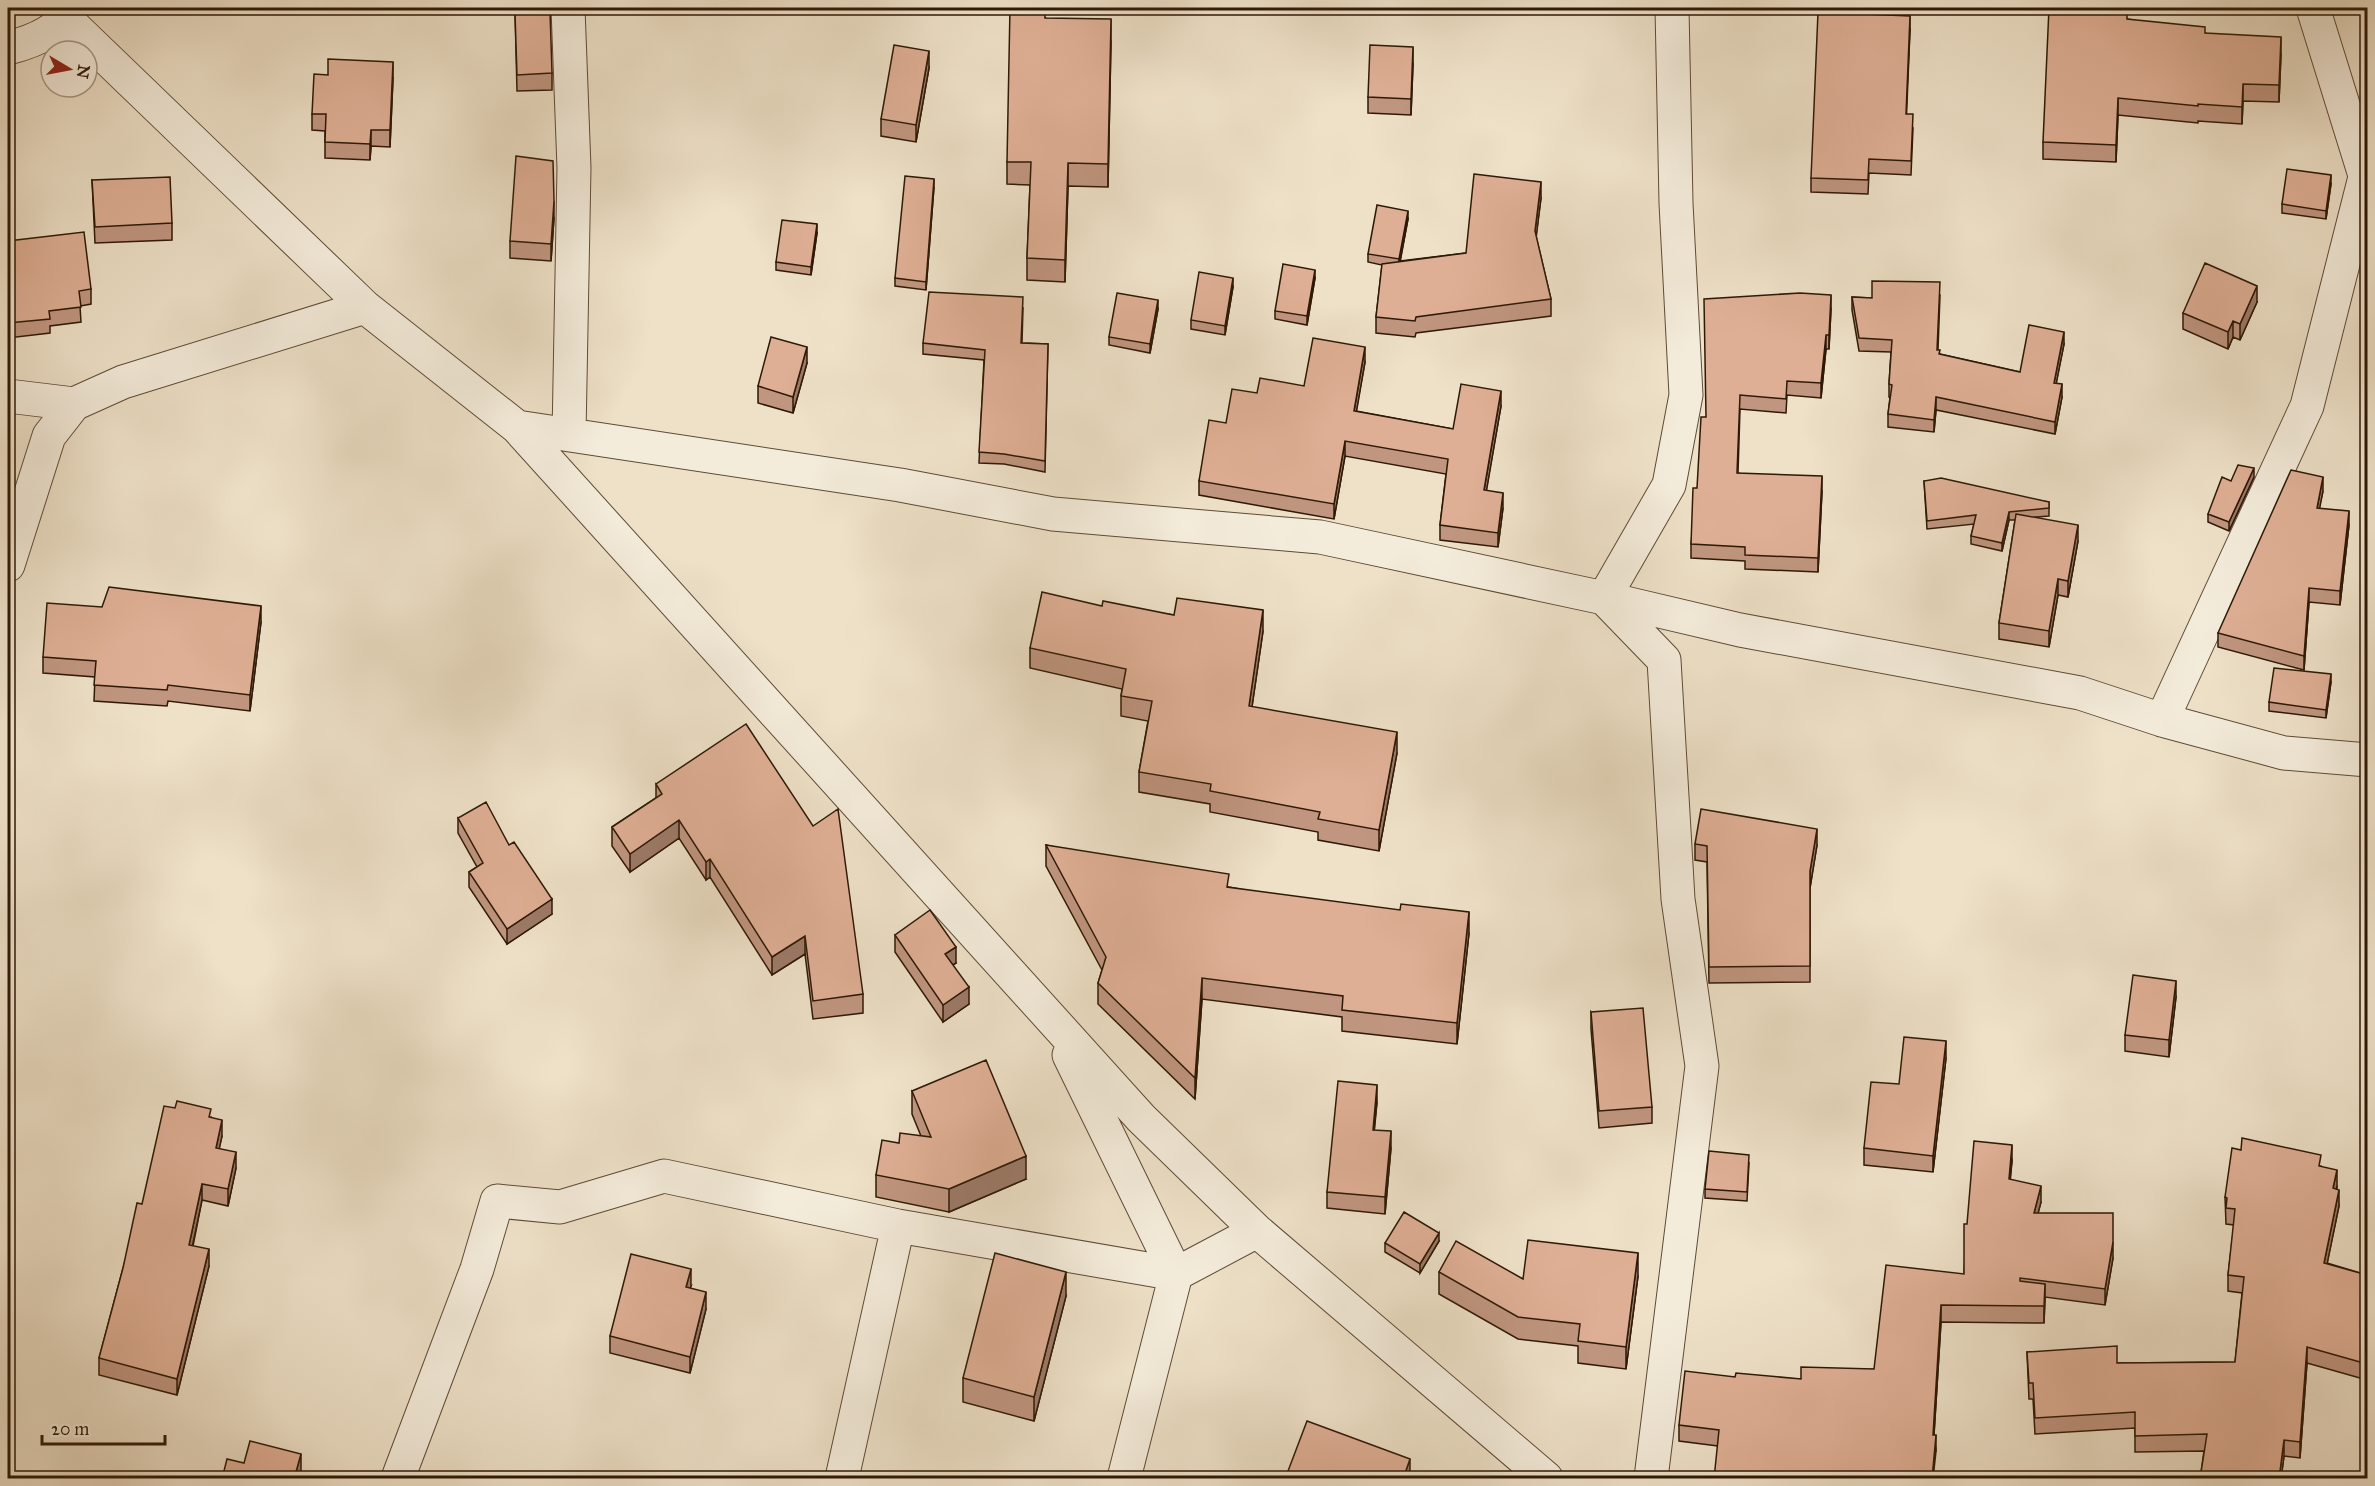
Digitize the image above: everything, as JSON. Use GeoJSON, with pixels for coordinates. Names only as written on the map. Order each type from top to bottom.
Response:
{"type":"FeatureCollection","features":[{"type":"Feature","properties":{"kind":"street"},"geometry":{"type":"LineString","coordinates":[[568,8],[574,168],[569,435]]}},
{"type":"Feature","properties":{"kind":"street"},"geometry":{"type":"LineString","coordinates":[[1604,598],[1669,485],[1686,395],[1676,203],[1672,8]]}},
{"type":"Feature","properties":{"kind":"street"},"geometry":{"type":"LineString","coordinates":[[2162,720],[2307,406],[2366,181],[2313,8]]}},
{"type":"Feature","properties":{"kind":"street"},"geometry":{"type":"LineString","coordinates":[[8,48],[31,42],[65,11],[365,307],[517,427],[1141,1118],[1257,1231],[1546,1479]]}},
{"type":"Feature","properties":{"kind":"street"},"geometry":{"type":"LineString","coordinates":[[8,565],[49,436],[74,404],[123,382],[365,307]]}},
{"type":"Feature","properties":{"kind":"street"},"geometry":{"type":"LineString","coordinates":[[8,396],[74,404]]}},
{"type":"Feature","properties":{"kind":"street"},"geometry":{"type":"LineString","coordinates":[[517,427],[900,485],[1053,514],[1320,537],[1604,598],[1740,630],[2080,693],[2162,720],[2284,753],[2367,760]]}},
{"type":"Feature","properties":{"kind":"street"},"geometry":{"type":"LineString","coordinates":[[1604,598],[1664,660],[1678,899],[1702,1066],[1651,1479]]}},
{"type":"Feature","properties":{"kind":"street"},"geometry":{"type":"LineString","coordinates":[[1052,1020],[1176,1274],[1124,1479]]}},
{"type":"Feature","properties":{"kind":"street"},"geometry":{"type":"LineString","coordinates":[[398,1479],[477,1269],[497,1201],[560,1206],[664,1176],[898,1226],[1176,1274],[1257,1231]]}},
{"type":"Feature","properties":{"kind":"street"},"geometry":{"type":"LineString","coordinates":[[842,1479],[898,1226]]}},
{"type":"Feature","properties":{"kind":"building"},"geometry":{"type":"Polygon","coordinates":[[[1010,8],[1045,8],[1045,18],[1111,19],[1108,164],[1068,163],[1065,260],[1027,258],[1031,162],[1007,162],[1010,8]]]}},
{"type":"Feature","properties":{"kind":"building"},"geometry":{"type":"Polygon","coordinates":[[[2049,8],[2127,8],[2127,19],[2205,27],[2205,33],[2281,37],[2279,85],[2243,84],[2242,107],[2198,104],[2198,106],[2118,98],[2116,145],[2043,142],[2049,8]]]}},
{"type":"Feature","properties":{"kind":"building"},"geometry":{"type":"Polygon","coordinates":[[[550,11],[552,73],[517,75],[515,13],[550,11]]]}},
{"type":"Feature","properties":{"kind":"building"},"geometry":{"type":"Polygon","coordinates":[[[1818,12],[1910,16],[1906,114],[1913,114],[1911,161],[1869,159],[1868,180],[1811,178],[1818,12]]]}},
{"type":"Feature","properties":{"kind":"building"},"geometry":{"type":"Polygon","coordinates":[[[894,45],[929,51],[916,125],[881,119],[894,45]]]}},
{"type":"Feature","properties":{"kind":"building"},"geometry":{"type":"Polygon","coordinates":[[[1370,45],[1413,47],[1411,99],[1368,97],[1370,45]]]}},
{"type":"Feature","properties":{"kind":"building"},"geometry":{"type":"Polygon","coordinates":[[[328,59],[393,62],[390,130],[371,130],[370,144],[325,142],[326,114],[312,114],[314,74],[328,75],[328,59]]]}},
{"type":"Feature","properties":{"kind":"building"},"geometry":{"type":"Polygon","coordinates":[[[516,156],[553,161],[554,201],[551,244],[510,241],[516,156]]]}},
{"type":"Feature","properties":{"kind":"building"},"geometry":{"type":"Polygon","coordinates":[[[2287,169],[2331,175],[2326,211],[2282,204],[2287,169]]]}},
{"type":"Feature","properties":{"kind":"building"},"geometry":{"type":"Polygon","coordinates":[[[1474,174],[1541,182],[1535,231],[1551,299],[1416,317],[1415,321],[1376,317],[1382,264],[1466,253],[1474,174]]]}},
{"type":"Feature","properties":{"kind":"building"},"geometry":{"type":"Polygon","coordinates":[[[905,176],[934,179],[926,282],[895,278],[905,176]]]}},
{"type":"Feature","properties":{"kind":"building"},"geometry":{"type":"Polygon","coordinates":[[[170,177],[172,223],[95,227],[92,180],[170,177]]]}},
{"type":"Feature","properties":{"kind":"building"},"geometry":{"type":"Polygon","coordinates":[[[1377,205],[1408,211],[1399,259],[1368,254],[1377,205]]]}},
{"type":"Feature","properties":{"kind":"building"},"geometry":{"type":"Polygon","coordinates":[[[782,220],[817,224],[811,267],[776,262],[782,220]]]}},
{"type":"Feature","properties":{"kind":"building"},"geometry":{"type":"Polygon","coordinates":[[[84,232],[91,289],[79,291],[81,307],[49,311],[50,319],[8,323],[8,241],[84,232]]]}},
{"type":"Feature","properties":{"kind":"building"},"geometry":{"type":"Polygon","coordinates":[[[2205,263],[2257,286],[2240,324],[2233,321],[2228,332],[2183,313],[2205,263]]]}},
{"type":"Feature","properties":{"kind":"building"},"geometry":{"type":"Polygon","coordinates":[[[1283,264],[1315,270],[1307,316],[1275,311],[1283,264]]]}},
{"type":"Feature","properties":{"kind":"building"},"geometry":{"type":"Polygon","coordinates":[[[1199,272],[1233,278],[1225,326],[1191,320],[1199,272]]]}},
{"type":"Feature","properties":{"kind":"building"},"geometry":{"type":"Polygon","coordinates":[[[1872,281],[1940,282],[1937,350],[1940,350],[1939,354],[2020,372],[2029,325],[2064,332],[2054,383],[2062,384],[2055,422],[1936,397],[1934,420],[1888,414],[1892,385],[1889,384],[1892,340],[1859,338],[1852,297],[1872,298],[1872,281]]]}},
{"type":"Feature","properties":{"kind":"building"},"geometry":{"type":"Polygon","coordinates":[[[929,292],[1023,297],[1021,343],[1048,344],[1045,461],[979,452],[985,350],[923,343],[929,292]]]}},
{"type":"Feature","properties":{"kind":"building"},"geometry":{"type":"Polygon","coordinates":[[[1117,293],[1158,300],[1150,344],[1109,337],[1117,293]]]}},
{"type":"Feature","properties":{"kind":"building"},"geometry":{"type":"Polygon","coordinates":[[[1800,293],[1831,295],[1829,335],[1826,335],[1821,383],[1787,381],[1786,399],[1740,395],[1737,473],[1822,476],[1818,558],[1745,555],[1745,547],[1691,544],[1693,488],[1697,488],[1701,417],[1706,417],[1704,299],[1800,293]]]}},
{"type":"Feature","properties":{"kind":"building"},"geometry":{"type":"Polygon","coordinates":[[[771,337],[807,347],[793,397],[758,386],[771,337]]]}},
{"type":"Feature","properties":{"kind":"building"},"geometry":{"type":"Polygon","coordinates":[[[1313,338],[1365,347],[1354,411],[1453,429],[1461,384],[1501,391],[1484,490],[1503,493],[1498,533],[1440,525],[1448,459],[1345,441],[1334,504],[1199,481],[1209,420],[1226,423],[1232,389],[1257,393],[1260,378],[1304,386],[1313,338]]]}},
{"type":"Feature","properties":{"kind":"building"},"geometry":{"type":"Polygon","coordinates":[[[2238,465],[2254,468],[2229,522],[2208,514],[2222,477],[2231,481],[2238,465]]]}},
{"type":"Feature","properties":{"kind":"building"},"geometry":{"type":"Polygon","coordinates":[[[2291,470],[2323,477],[2317,508],[2349,511],[2340,591],[2309,588],[2304,656],[2218,633],[2291,470]]]}},
{"type":"Feature","properties":{"kind":"building"},"geometry":{"type":"Polygon","coordinates":[[[1941,478],[2049,502],[2049,508],[2009,512],[2002,543],[1971,536],[1976,515],[1927,521],[1924,481],[1941,478]]]}},
{"type":"Feature","properties":{"kind":"building"},"geometry":{"type":"Polygon","coordinates":[[[2016,514],[2078,525],[2068,581],[2058,579],[2049,631],[1999,623],[2016,514]]]}},
{"type":"Feature","properties":{"kind":"building"},"geometry":{"type":"Polygon","coordinates":[[[109,587],[261,606],[250,695],[168,685],[167,690],[94,685],[96,661],[43,657],[47,603],[102,607],[109,587]]]}},
{"type":"Feature","properties":{"kind":"building"},"geometry":{"type":"Polygon","coordinates":[[[1042,592],[1102,606],[1103,601],[1174,615],[1177,598],[1263,610],[1249,706],[1397,732],[1379,830],[1318,819],[1320,812],[1210,791],[1211,784],[1139,772],[1152,701],[1121,696],[1126,669],[1030,648],[1042,592]]]}},
{"type":"Feature","properties":{"kind":"building"},"geometry":{"type":"Polygon","coordinates":[[[2274,668],[2331,674],[2326,710],[2269,702],[2274,668]]]}},
{"type":"Feature","properties":{"kind":"building"},"geometry":{"type":"Polygon","coordinates":[[[746,724],[813,826],[838,809],[863,994],[813,1001],[805,936],[772,957],[710,859],[706,862],[679,820],[630,854],[612,827],[662,794],[656,784],[746,724]]]}},
{"type":"Feature","properties":{"kind":"building"},"geometry":{"type":"Polygon","coordinates":[[[486,802],[509,845],[514,842],[552,899],[507,929],[469,872],[483,863],[458,818],[486,802]]]}},
{"type":"Feature","properties":{"kind":"building"},"geometry":{"type":"Polygon","coordinates":[[[1701,809],[1817,829],[1810,871],[1810,966],[1709,967],[1707,846],[1695,844],[1701,809]]]}},
{"type":"Feature","properties":{"kind":"building"},"geometry":{"type":"Polygon","coordinates":[[[1046,845],[1229,874],[1227,887],[1400,910],[1401,904],[1469,912],[1457,1023],[1342,1010],[1343,996],[1202,978],[1195,1078],[1098,983],[1106,957],[1046,845]]]}},
{"type":"Feature","properties":{"kind":"building"},"geometry":{"type":"Polygon","coordinates":[[[930,910],[956,947],[945,954],[969,987],[943,1005],[895,935],[930,910]]]}},
{"type":"Feature","properties":{"kind":"building"},"geometry":{"type":"Polygon","coordinates":[[[2133,975],[2176,981],[2169,1040],[2125,1035],[2133,975]]]}},
{"type":"Feature","properties":{"kind":"building"},"geometry":{"type":"Polygon","coordinates":[[[1643,1008],[1652,1107],[1599,1111],[1591,1012],[1643,1008]]]}},
{"type":"Feature","properties":{"kind":"building"},"geometry":{"type":"Polygon","coordinates":[[[1904,1037],[1946,1041],[1933,1156],[1864,1148],[1871,1082],[1899,1084],[1904,1037]]]}},
{"type":"Feature","properties":{"kind":"building"},"geometry":{"type":"Polygon","coordinates":[[[986,1060],[1026,1156],[949,1189],[876,1175],[882,1140],[899,1143],[900,1133],[931,1137],[912,1091],[986,1060]]]}},
{"type":"Feature","properties":{"kind":"building"},"geometry":{"type":"Polygon","coordinates":[[[1338,1081],[1377,1085],[1373,1130],[1391,1131],[1385,1197],[1327,1192],[1338,1081]]]}},
{"type":"Feature","properties":{"kind":"building"},"geometry":{"type":"Polygon","coordinates":[[[177,1101],[211,1109],[209,1117],[222,1120],[216,1148],[236,1152],[228,1189],[202,1184],[189,1245],[209,1249],[177,1379],[99,1358],[123,1268],[137,1203],[142,1204],[164,1106],[175,1108],[177,1101]]]}},
{"type":"Feature","properties":{"kind":"building"},"geometry":{"type":"Polygon","coordinates":[[[2242,1138],[2321,1155],[2319,1166],[2337,1170],[2333,1188],[2339,1190],[2324,1263],[2367,1275],[2367,1364],[2307,1347],[2300,1442],[2284,1440],[2279,1479],[2200,1479],[2207,1434],[2135,1436],[2135,1412],[2035,1418],[2033,1383],[2029,1383],[2027,1352],[2117,1346],[2117,1363],[2235,1362],[2244,1277],[2228,1275],[2235,1209],[2226,1208],[2227,1198],[2225,1197],[2232,1148],[2241,1150],[2242,1138]]]}},
{"type":"Feature","properties":{"kind":"building"},"geometry":{"type":"Polygon","coordinates":[[[1974,1141],[2012,1145],[2009,1179],[2041,1186],[2034,1213],[2113,1213],[2113,1242],[2105,1289],[2020,1278],[2020,1281],[2045,1284],[2044,1306],[1941,1305],[1932,1479],[1714,1479],[1719,1430],[1679,1425],[1685,1371],[1735,1377],[1736,1373],[1801,1379],[1801,1367],[1874,1369],[1886,1265],[1964,1274],[1964,1224],[1967,1224],[1974,1141]]]}},
{"type":"Feature","properties":{"kind":"building"},"geometry":{"type":"Polygon","coordinates":[[[1709,1151],[1749,1155],[1747,1192],[1705,1189],[1709,1151]]]}},
{"type":"Feature","properties":{"kind":"building"},"geometry":{"type":"Polygon","coordinates":[[[1404,1212],[1439,1233],[1420,1264],[1385,1243],[1404,1212]]]}},
{"type":"Feature","properties":{"kind":"building"},"geometry":{"type":"Polygon","coordinates":[[[1528,1240],[1638,1253],[1626,1347],[1578,1341],[1580,1324],[1518,1317],[1439,1272],[1456,1241],[1523,1279],[1528,1240]]]}},
{"type":"Feature","properties":{"kind":"building"},"geometry":{"type":"Polygon","coordinates":[[[995,1253],[1066,1272],[1034,1397],[963,1378],[995,1253]]]}},
{"type":"Feature","properties":{"kind":"building"},"geometry":{"type":"Polygon","coordinates":[[[631,1254],[691,1269],[686,1287],[706,1292],[690,1357],[610,1336],[631,1254]]]}},
{"type":"Feature","properties":{"kind":"building"},"geometry":{"type":"Polygon","coordinates":[[[1307,1421],[1410,1459],[1403,1479],[1285,1479],[1307,1421]]]}},
{"type":"Feature","properties":{"kind":"building"},"geometry":{"type":"Polygon","coordinates":[[[250,1441],[301,1454],[294,1479],[222,1479],[227,1459],[244,1463],[250,1441]]]}}]}
